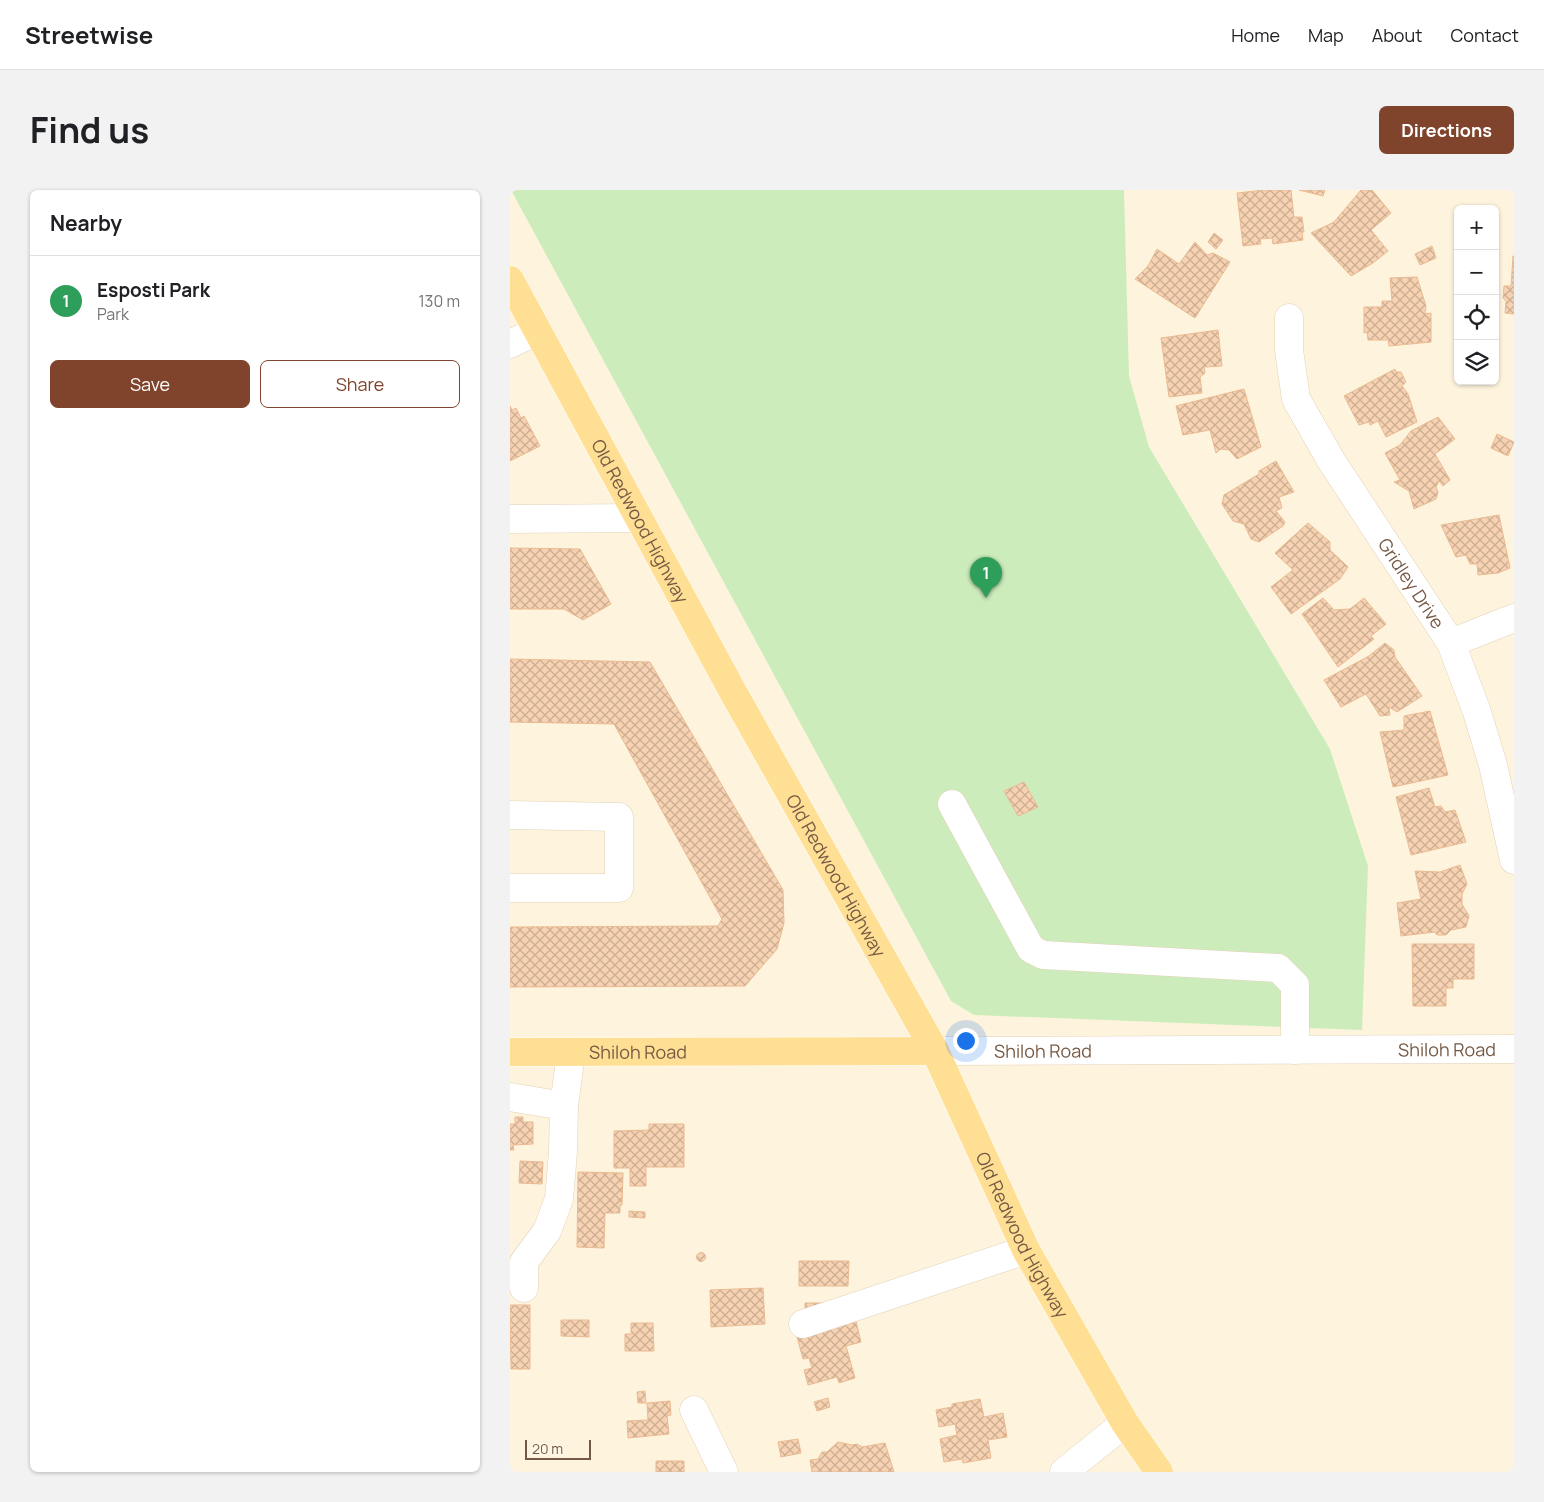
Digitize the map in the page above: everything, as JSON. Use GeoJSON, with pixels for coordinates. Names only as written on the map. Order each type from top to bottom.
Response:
{"type":"FeatureCollection","features":[{"type":"Feature","properties":{"kind":"main road","name":"Old Redwood Highway"},"geometry":{"type":"LineString","coordinates":[[510,280],[733,692],[935,1051],[1026,1250],[1125,1423],[1159,1472]]}},
{"type":"Feature","properties":{"kind":"main road","name":"Shiloh Road"},"geometry":{"type":"LineString","coordinates":[[510,1052],[935,1051]]}},
{"type":"Feature","properties":{"kind":"street","name":"Gridley Drive"},"geometry":{"type":"LineString","coordinates":[[1289,318],[1289,350],[1296,399],[1332,462],[1451,643],[1477,712],[1493,765],[1514,860]]}},
{"type":"Feature","properties":{"kind":"street"},"geometry":{"type":"LineString","coordinates":[[510,344],[536,331]]}},
{"type":"Feature","properties":{"kind":"street"},"geometry":{"type":"LineString","coordinates":[[510,519],[638,518]]}},
{"type":"Feature","properties":{"kind":"street"},"geometry":{"type":"LineString","coordinates":[[1451,643],[1514,618]]}},
{"type":"Feature","properties":{"kind":"street"},"geometry":{"type":"LineString","coordinates":[[952,804],[1031,949],[1043,955],[1278,968],[1295,985],[1295,1050]]}},
{"type":"Feature","properties":{"kind":"street"},"geometry":{"type":"LineString","coordinates":[[510,816],[618,817],[619,888],[510,888]]}},
{"type":"Feature","properties":{"kind":"street","name":"Shiloh Road"},"geometry":{"type":"LineString","coordinates":[[935,1051],[1514,1049]]}},
{"type":"Feature","properties":{"kind":"street"},"geometry":{"type":"LineString","coordinates":[[520,1272],[547,1231],[559,1199],[564,1106],[571,1052]]}},
{"type":"Feature","properties":{"kind":"street"},"geometry":{"type":"LineString","coordinates":[[510,1097],[564,1106]]}},
{"type":"Feature","properties":{"kind":"street"},"geometry":{"type":"LineString","coordinates":[[802,1324],[1026,1250]]}},
{"type":"Feature","properties":{"kind":"street"},"geometry":{"type":"LineString","coordinates":[[694,1410],[724,1472]]}},
{"type":"Feature","properties":{"kind":"street"},"geometry":{"type":"LineString","coordinates":[[1064,1472],[1125,1423]]}},
{"type":"Feature","properties":{"kind":"green space"},"geometry":{"type":"Polygon","coordinates":[[[511,190],[1124,190],[1129,376],[1149,447],[1330,749],[1368,866],[1362,1030],[974,1015],[951,1001],[511,190]]]}},
{"type":"Feature","properties":{"kind":"building"},"geometry":{"type":"Polygon","coordinates":[[[1291,190],[1294,217],[1302,217],[1303,240],[1273,244],[1272,238],[1260,239],[1261,244],[1243,246],[1237,193],[1291,190]]]}},
{"type":"Feature","properties":{"kind":"building"},"geometry":{"type":"Polygon","coordinates":[[[1299,190],[1325,190],[1323,196],[1299,190]]]}},
{"type":"Feature","properties":{"kind":"building"},"geometry":{"type":"Polygon","coordinates":[[[1361,190],[1372,190],[1391,213],[1371,230],[1388,251],[1373,263],[1351,276],[1311,233],[1334,222],[1361,190]]]}},
{"type":"Feature","properties":{"kind":"building"},"geometry":{"type":"Polygon","coordinates":[[[1214,233],[1223,240],[1216,249],[1208,242],[1214,233]]]}},
{"type":"Feature","properties":{"kind":"building"},"geometry":{"type":"Polygon","coordinates":[[[1195,242],[1207,255],[1213,253],[1230,262],[1195,318],[1135,279],[1148,266],[1157,249],[1179,264],[1195,242]]]}},
{"type":"Feature","properties":{"kind":"building"},"geometry":{"type":"Polygon","coordinates":[[[1432,246],[1436,258],[1420,265],[1415,254],[1432,246]]]}},
{"type":"Feature","properties":{"kind":"building"},"geometry":{"type":"Polygon","coordinates":[[[1513,256],[1514,314],[1505,313],[1506,301],[1503,298],[1504,286],[1511,286],[1513,256]]]}},
{"type":"Feature","properties":{"kind":"building"},"geometry":{"type":"Polygon","coordinates":[[[1417,277],[1426,306],[1425,314],[1431,313],[1431,342],[1389,346],[1388,340],[1368,340],[1367,332],[1364,333],[1364,307],[1382,307],[1382,301],[1392,301],[1390,278],[1417,277]]]}},
{"type":"Feature","properties":{"kind":"building"},"geometry":{"type":"Polygon","coordinates":[[[1218,330],[1222,366],[1204,367],[1205,373],[1200,377],[1202,393],[1169,397],[1161,338],[1218,330]]]}},
{"type":"Feature","properties":{"kind":"building"},"geometry":{"type":"Polygon","coordinates":[[[1395,369],[1396,372],[1401,372],[1406,382],[1402,386],[1408,394],[1417,422],[1386,437],[1378,421],[1370,425],[1369,422],[1359,425],[1344,396],[1395,369]]]}},
{"type":"Feature","properties":{"kind":"building"},"geometry":{"type":"Polygon","coordinates":[[[1244,389],[1261,447],[1237,459],[1229,450],[1221,449],[1216,453],[1210,430],[1183,435],[1176,406],[1244,389]]]}},
{"type":"Feature","properties":{"kind":"building"},"geometry":{"type":"Polygon","coordinates":[[[510,406],[512,410],[516,408],[521,418],[524,416],[540,446],[510,461],[510,406]]]}},
{"type":"Feature","properties":{"kind":"building"},"geometry":{"type":"Polygon","coordinates":[[[1438,417],[1455,439],[1435,454],[1450,480],[1443,486],[1439,481],[1436,487],[1438,492],[1436,499],[1414,509],[1409,491],[1394,482],[1400,480],[1385,453],[1400,445],[1411,431],[1438,417]]]}},
{"type":"Feature","properties":{"kind":"building"},"geometry":{"type":"Polygon","coordinates":[[[1497,434],[1514,442],[1508,456],[1491,448],[1497,434]]]}},
{"type":"Feature","properties":{"kind":"building"},"geometry":{"type":"Polygon","coordinates":[[[1276,461],[1294,492],[1279,497],[1282,508],[1276,511],[1285,522],[1283,526],[1259,542],[1251,539],[1244,524],[1233,521],[1222,504],[1224,495],[1259,474],[1259,471],[1276,461]]]}},
{"type":"Feature","properties":{"kind":"building"},"geometry":{"type":"Polygon","coordinates":[[[1499,515],[1510,568],[1498,573],[1478,575],[1477,564],[1470,564],[1466,555],[1456,557],[1441,525],[1499,515]]]}},
{"type":"Feature","properties":{"kind":"building"},"geometry":{"type":"Polygon","coordinates":[[[1308,523],[1330,542],[1330,550],[1348,567],[1340,579],[1291,614],[1271,587],[1293,570],[1275,553],[1308,523]]]}},
{"type":"Feature","properties":{"kind":"building"},"geometry":{"type":"Polygon","coordinates":[[[510,548],[580,549],[611,604],[583,620],[564,609],[510,609],[510,548]]]}},
{"type":"Feature","properties":{"kind":"building"},"geometry":{"type":"Polygon","coordinates":[[[1323,598],[1334,610],[1350,609],[1364,598],[1386,624],[1371,636],[1374,639],[1338,667],[1302,614],[1323,598]]]}},
{"type":"Feature","properties":{"kind":"building"},"geometry":{"type":"Polygon","coordinates":[[[1385,643],[1394,650],[1395,657],[1422,696],[1397,712],[1389,707],[1390,715],[1380,716],[1366,694],[1341,707],[1324,680],[1369,656],[1385,643]]]}},
{"type":"Feature","properties":{"kind":"building"},"geometry":{"type":"Polygon","coordinates":[[[510,659],[650,662],[783,890],[784,923],[777,949],[745,986],[510,987],[510,927],[718,926],[722,919],[614,724],[510,722],[510,659]]]}},
{"type":"Feature","properties":{"kind":"building"},"geometry":{"type":"Polygon","coordinates":[[[1430,711],[1448,775],[1393,787],[1380,732],[1404,730],[1404,716],[1430,711]]]}},
{"type":"Feature","properties":{"kind":"building"},"geometry":{"type":"Polygon","coordinates":[[[1024,782],[1038,807],[1018,816],[1004,791],[1024,782]]]}},
{"type":"Feature","properties":{"kind":"building"},"geometry":{"type":"Polygon","coordinates":[[[1429,788],[1435,807],[1441,806],[1445,812],[1455,810],[1466,842],[1411,855],[1396,797],[1429,788]]]}},
{"type":"Feature","properties":{"kind":"building"},"geometry":{"type":"Polygon","coordinates":[[[1460,865],[1467,884],[1462,894],[1462,904],[1469,916],[1466,927],[1451,930],[1446,935],[1437,935],[1435,932],[1401,936],[1397,903],[1421,899],[1415,871],[1440,872],[1460,865]]]}},
{"type":"Feature","properties":{"kind":"building"},"geometry":{"type":"Polygon","coordinates":[[[1412,944],[1474,944],[1474,979],[1453,979],[1453,988],[1446,988],[1446,1006],[1413,1006],[1412,944]]]}},
{"type":"Feature","properties":{"kind":"building"},"geometry":{"type":"Polygon","coordinates":[[[515,1117],[523,1117],[523,1122],[533,1122],[533,1144],[513,1145],[514,1150],[510,1150],[510,1124],[515,1124],[515,1117]]]}},
{"type":"Feature","properties":{"kind":"building"},"geometry":{"type":"Polygon","coordinates":[[[649,1124],[684,1124],[684,1167],[646,1167],[646,1186],[630,1186],[630,1168],[614,1168],[614,1131],[649,1130],[649,1124]]]}},
{"type":"Feature","properties":{"kind":"building"},"geometry":{"type":"Polygon","coordinates":[[[520,1161],[543,1162],[542,1184],[519,1183],[520,1161]]]}},
{"type":"Feature","properties":{"kind":"building"},"geometry":{"type":"Polygon","coordinates":[[[578,1172],[623,1173],[620,1213],[605,1213],[604,1248],[577,1247],[578,1172]]]}},
{"type":"Feature","properties":{"kind":"building"},"geometry":{"type":"Polygon","coordinates":[[[629,1211],[645,1212],[645,1218],[629,1217],[629,1211]]]}},
{"type":"Feature","properties":{"kind":"building"},"geometry":{"type":"Polygon","coordinates":[[[701,1253],[705,1257],[701,1261],[697,1257],[701,1253]]]}},
{"type":"Feature","properties":{"kind":"building"},"geometry":{"type":"Polygon","coordinates":[[[799,1261],[849,1261],[848,1286],[799,1286],[799,1261]]]}},
{"type":"Feature","properties":{"kind":"building"},"geometry":{"type":"Polygon","coordinates":[[[763,1288],[765,1324],[711,1327],[710,1290],[763,1288]]]}},
{"type":"Feature","properties":{"kind":"building"},"geometry":{"type":"Polygon","coordinates":[[[805,1303],[824,1303],[824,1309],[805,1308],[805,1303]]]}},
{"type":"Feature","properties":{"kind":"building"},"geometry":{"type":"Polygon","coordinates":[[[510,1305],[530,1305],[530,1369],[511,1369],[510,1305]]]}},
{"type":"Feature","properties":{"kind":"building"},"geometry":{"type":"Polygon","coordinates":[[[561,1320],[589,1320],[589,1337],[561,1336],[561,1320]]]}},
{"type":"Feature","properties":{"kind":"building"},"geometry":{"type":"Polygon","coordinates":[[[856,1321],[861,1342],[846,1346],[855,1378],[839,1383],[837,1377],[808,1385],[804,1370],[812,1368],[809,1358],[803,1359],[797,1337],[856,1321]]]}},
{"type":"Feature","properties":{"kind":"building"},"geometry":{"type":"Polygon","coordinates":[[[631,1323],[653,1323],[654,1351],[625,1351],[625,1334],[631,1334],[631,1323]]]}},
{"type":"Feature","properties":{"kind":"building"},"geometry":{"type":"Polygon","coordinates":[[[645,1391],[646,1403],[638,1403],[637,1392],[645,1391]]]}},
{"type":"Feature","properties":{"kind":"building"},"geometry":{"type":"Polygon","coordinates":[[[828,1398],[830,1407],[817,1411],[814,1402],[828,1398]]]}},
{"type":"Feature","properties":{"kind":"building"},"geometry":{"type":"Polygon","coordinates":[[[980,1399],[984,1417],[1003,1413],[1007,1437],[988,1440],[991,1458],[963,1463],[962,1459],[944,1462],[940,1439],[957,1435],[955,1424],[939,1427],[936,1410],[952,1407],[952,1404],[980,1399]]]}},
{"type":"Feature","properties":{"kind":"building"},"geometry":{"type":"Polygon","coordinates":[[[670,1401],[671,1415],[667,1416],[669,1434],[628,1438],[627,1421],[648,1420],[647,1403],[670,1401]]]}},
{"type":"Feature","properties":{"kind":"building"},"geometry":{"type":"Polygon","coordinates":[[[798,1439],[801,1453],[781,1457],[778,1442],[798,1439]]]}},
{"type":"Feature","properties":{"kind":"building"},"geometry":{"type":"Polygon","coordinates":[[[838,1442],[852,1445],[857,1444],[862,1447],[885,1443],[894,1472],[812,1472],[810,1460],[818,1459],[822,1452],[827,1452],[838,1442]]]}},
{"type":"Feature","properties":{"kind":"building"},"geometry":{"type":"Polygon","coordinates":[[[656,1461],[684,1461],[684,1472],[656,1472],[656,1461]]]}},
{"type":"Feature","properties":{"kind":"place","name":"Esposti Park"},"geometry":{"type":"Point","coordinates":[986,598]}}]}
